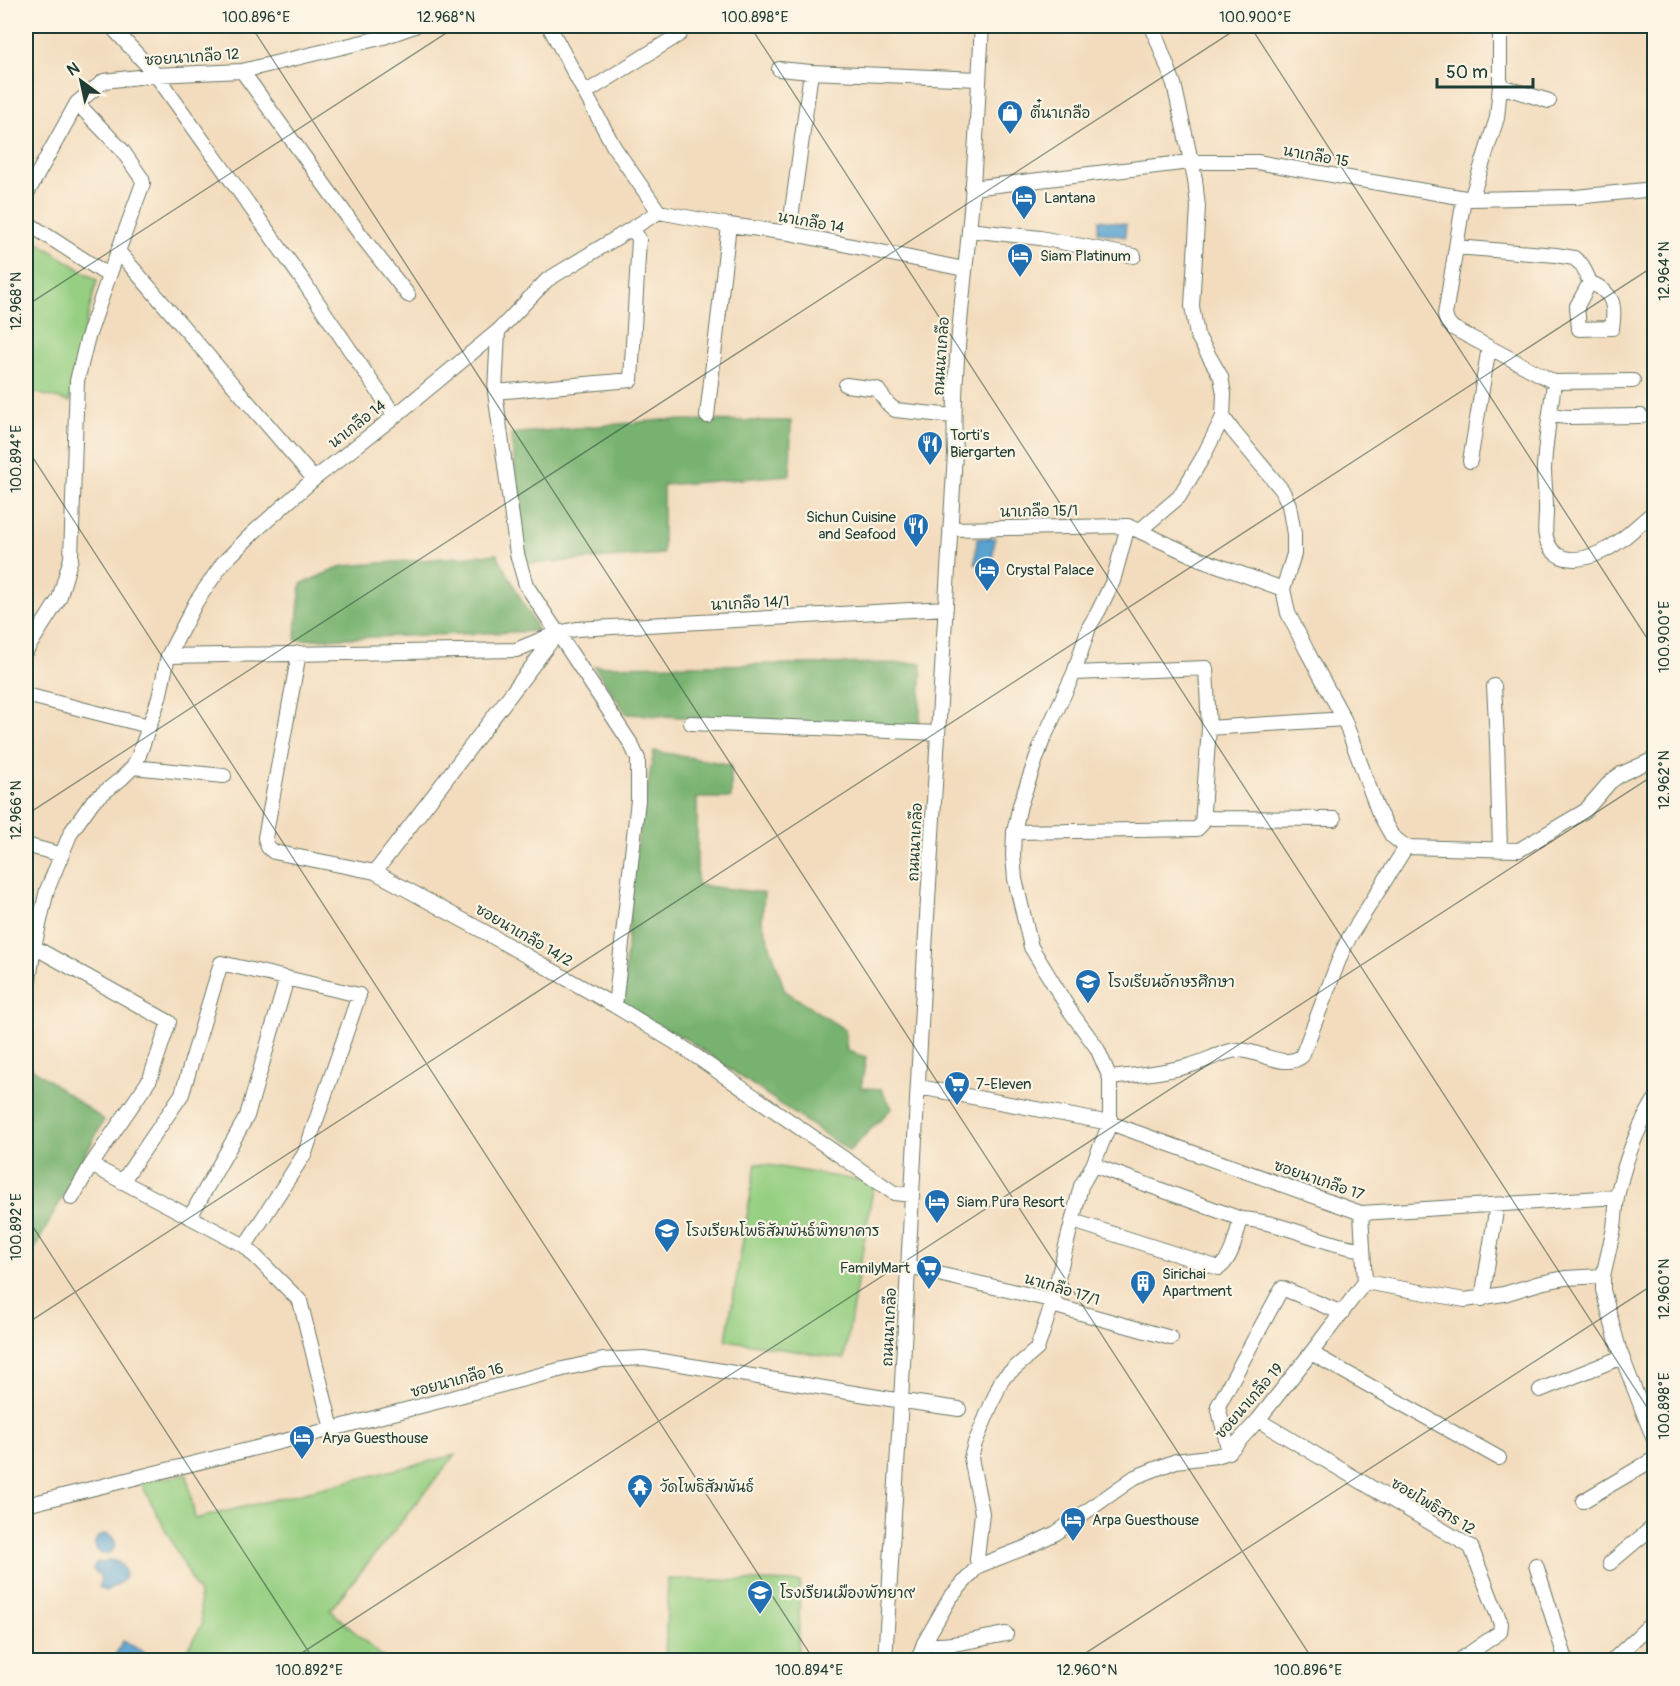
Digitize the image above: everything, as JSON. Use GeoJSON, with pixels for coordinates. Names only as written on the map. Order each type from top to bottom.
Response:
{"type":"FeatureCollection","features":[{"type":"Feature","properties":{"kind":"street"},"geometry":{"type":"LineString","coordinates":[[111,26],[156,75],[299,275],[395,416]]}},
{"type":"Feature","properties":{"kind":"street","name":"ซอยนาเกลือ 12"},"geometry":{"type":"LineString","coordinates":[[26,195],[77,103],[104,81],[156,75],[242,71],[384,37],[415,26]]}},
{"type":"Feature","properties":{"kind":"street"},"geometry":{"type":"LineString","coordinates":[[549,26],[614,147],[659,212]]}},
{"type":"Feature","properties":{"kind":"street","name":"ถนนนาเกลือ"},"geometry":{"type":"LineString","coordinates":[[885,1660],[902,1401],[955,454],[953,416],[969,230],[982,26]]}},
{"type":"Feature","properties":{"kind":"street"},"geometry":{"type":"LineString","coordinates":[[978,1566],[976,1559],[982,1513],[971,1458],[975,1443],[1002,1379],[1037,1349],[1050,1310],[1082,1186],[1110,1123],[1110,1078],[1096,1048],[1070,1011],[1031,947],[1015,879],[1014,832],[1020,805],[1042,742],[1074,673],[1089,627],[1113,581],[1133,529],[1179,497],[1223,417],[1224,394],[1221,377],[1197,335],[1192,306],[1198,207],[1195,179],[1174,84],[1152,26]]}},
{"type":"Feature","properties":{"kind":"street"},"geometry":{"type":"LineString","coordinates":[[1500,26],[1500,86],[1497,118],[1468,198],[1456,247],[1445,315],[1447,322],[1452,328],[1554,382],[1633,381]]}},
{"type":"Feature","properties":{"kind":"street"},"geometry":{"type":"LineString","coordinates":[[585,93],[680,34]]}},
{"type":"Feature","properties":{"kind":"street"},"geometry":{"type":"LineString","coordinates":[[779,69],[979,79]]}},
{"type":"Feature","properties":{"kind":"street"},"geometry":{"type":"LineString","coordinates":[[242,71],[360,234],[408,295]]}},
{"type":"Feature","properties":{"kind":"street"},"geometry":{"type":"LineString","coordinates":[[789,233],[811,72]]}},
{"type":"Feature","properties":{"kind":"street"},"geometry":{"type":"LineString","coordinates":[[1500,86],[1549,101]]}},
{"type":"Feature","properties":{"kind":"street"},"geometry":{"type":"LineString","coordinates":[[26,651],[59,599],[71,558],[77,381],[87,340],[143,183],[122,150],[77,103]]}},
{"type":"Feature","properties":{"kind":"street","name":"นาเกลือ 15"},"geometry":{"type":"LineString","coordinates":[[972,188],[1190,162],[1257,162],[1468,198],[1576,197],[1654,189]]}},
{"type":"Feature","properties":{"kind":"street","name":"นาเกลือ 14"},"geometry":{"type":"LineString","coordinates":[[26,999],[34,947],[47,891],[71,832],[93,801],[121,780],[133,766],[159,698],[168,656],[196,602],[223,564],[254,532],[314,478],[395,416],[498,331],[547,280],[659,212],[789,233],[964,269]]}},
{"type":"Feature","properties":{"kind":"street"},"geometry":{"type":"LineString","coordinates":[[26,222],[109,276]]}},
{"type":"Feature","properties":{"kind":"street"},"geometry":{"type":"LineString","coordinates":[[707,416],[729,225]]}},
{"type":"Feature","properties":{"kind":"street"},"geometry":{"type":"LineString","coordinates":[[495,392],[631,380],[639,239],[633,229]]}},
{"type":"Feature","properties":{"kind":"street"},"geometry":{"type":"LineString","coordinates":[[969,230],[1040,238],[1134,256]]}},
{"type":"Feature","properties":{"kind":"street"},"geometry":{"type":"LineString","coordinates":[[1456,247],[1574,258],[1582,265],[1590,282]]}},
{"type":"Feature","properties":{"kind":"street"},"geometry":{"type":"LineString","coordinates":[[118,251],[314,478]]}},
{"type":"Feature","properties":{"kind":"street"},"geometry":{"type":"LineString","coordinates":[[498,331],[495,392],[517,555],[526,585],[631,744],[638,759],[638,800],[615,1006]]}},
{"type":"Feature","properties":{"kind":"street"},"geometry":{"type":"LineString","coordinates":[[1470,461],[1489,347]]}},
{"type":"Feature","properties":{"kind":"street"},"geometry":{"type":"LineString","coordinates":[[1554,382],[1544,472],[1546,508],[1544,528],[1545,536],[1553,550],[1564,558],[1589,557],[1624,538],[1654,512]]}},
{"type":"Feature","properties":{"kind":"street"},"geometry":{"type":"LineString","coordinates":[[846,385],[877,389],[895,410],[953,416]]}},
{"type":"Feature","properties":{"kind":"street"},"geometry":{"type":"LineString","coordinates":[[1550,415],[1567,417],[1641,416]]}},
{"type":"Feature","properties":{"kind":"street"},"geometry":{"type":"LineString","coordinates":[[1223,417],[1282,490],[1289,505],[1294,534],[1294,554],[1283,589],[1288,613],[1344,719],[1378,811],[1392,836],[1406,847],[1519,850],[1585,811],[1610,782],[1654,759]]}},
{"type":"Feature","properties":{"kind":"street","name":"นาเกลือ 15/1"},"geometry":{"type":"LineString","coordinates":[[950,529],[1133,529]]}},
{"type":"Feature","properties":{"kind":"street"},"geometry":{"type":"LineString","coordinates":[[1133,529],[1200,559],[1283,589]]}},
{"type":"Feature","properties":{"kind":"street","name":"นาเกลือ 14/1"},"geometry":{"type":"LineString","coordinates":[[168,656],[516,650],[557,633],[577,629],[946,608]]}},
{"type":"Feature","properties":{"kind":"street"},"geometry":{"type":"LineString","coordinates":[[375,872],[557,633]]}},
{"type":"Feature","properties":{"kind":"street","name":"ซอยนาเกลือ 14/2"},"geometry":{"type":"LineString","coordinates":[[299,653],[266,838],[268,847],[274,852],[375,872],[615,1006],[681,1046],[894,1193],[912,1195]]}},
{"type":"Feature","properties":{"kind":"street"},"geometry":{"type":"LineString","coordinates":[[1014,832],[1197,829],[1202,824],[1209,728],[1206,668],[1074,673]]}},
{"type":"Feature","properties":{"kind":"street"},"geometry":{"type":"LineString","coordinates":[[1494,686],[1500,850]]}},
{"type":"Feature","properties":{"kind":"street"},"geometry":{"type":"LineString","coordinates":[[26,695],[149,726]]}},
{"type":"Feature","properties":{"kind":"street"},"geometry":{"type":"LineString","coordinates":[[1209,728],[1344,719]]}},
{"type":"Feature","properties":{"kind":"street"},"geometry":{"type":"LineString","coordinates":[[691,723],[938,733]]}},
{"type":"Feature","properties":{"kind":"street"},"geometry":{"type":"LineString","coordinates":[[133,766],[224,776]]}},
{"type":"Feature","properties":{"kind":"street"},"geometry":{"type":"LineString","coordinates":[[1203,816],[1334,819]]}},
{"type":"Feature","properties":{"kind":"street"},"geometry":{"type":"LineString","coordinates":[[26,845],[62,855]]}},
{"type":"Feature","properties":{"kind":"street"},"geometry":{"type":"LineString","coordinates":[[1110,1078],[1188,1066],[1238,1050],[1287,1062],[1297,1060],[1302,1056],[1341,952],[1406,847]]}},
{"type":"Feature","properties":{"kind":"street"},"geometry":{"type":"LineString","coordinates":[[34,947],[169,1022],[150,1079],[72,1198]]}},
{"type":"Feature","properties":{"kind":"street"},"geometry":{"type":"LineString","coordinates":[[122,1182],[182,1094],[221,963],[359,996],[305,1153],[245,1246]]}},
{"type":"Feature","properties":{"kind":"street"},"geometry":{"type":"LineString","coordinates":[[190,1217],[247,1116],[287,978]]}},
{"type":"Feature","properties":{"kind":"street","name":"ซอยนาเกลือ 17"},"geometry":{"type":"LineString","coordinates":[[919,1087],[1110,1123],[1360,1213],[1617,1197]]}},
{"type":"Feature","properties":{"kind":"street"},"geometry":{"type":"LineString","coordinates":[[1654,1101],[1641,1123],[1622,1175],[1614,1228],[1603,1276],[1605,1302],[1622,1357],[1654,1440]]}},
{"type":"Feature","properties":{"kind":"street"},"geometry":{"type":"LineString","coordinates":[[92,1165],[245,1246],[300,1301],[332,1429]]}},
{"type":"Feature","properties":{"kind":"street"},"geometry":{"type":"LineString","coordinates":[[1093,1165],[1241,1219],[1254,1219],[1316,1239],[1363,1249]]}},
{"type":"Feature","properties":{"kind":"street"},"geometry":{"type":"LineString","coordinates":[[1482,1299],[1497,1205]]}},
{"type":"Feature","properties":{"kind":"street"},"geometry":{"type":"LineString","coordinates":[[1360,1213],[1365,1282],[1465,1300],[1482,1299],[1565,1278],[1603,1276]]}},
{"type":"Feature","properties":{"kind":"street"},"geometry":{"type":"LineString","coordinates":[[1073,1221],[1219,1268],[1225,1264],[1241,1219]]}},
{"type":"Feature","properties":{"kind":"street","name":"นาเกลือ 17/1"},"geometry":{"type":"LineString","coordinates":[[908,1267],[1051,1300],[1059,1307],[1171,1338]]}},
{"type":"Feature","properties":{"kind":"street","name":"ซอยนาเกลือ 19"},"geometry":{"type":"LineString","coordinates":[[918,1660],[924,1643],[950,1598],[978,1566],[1056,1533],[1136,1477],[1176,1461],[1229,1452],[1258,1420],[1365,1282]]}},
{"type":"Feature","properties":{"kind":"street"},"geometry":{"type":"LineString","coordinates":[[1229,1452],[1218,1406],[1282,1288],[1342,1313]]}},
{"type":"Feature","properties":{"kind":"street"},"geometry":{"type":"LineString","coordinates":[[1311,1353],[1499,1458]]}},
{"type":"Feature","properties":{"kind":"street"},"geometry":{"type":"LineString","coordinates":[[1540,1390],[1622,1357]]}},
{"type":"Feature","properties":{"kind":"street","name":"ซอยนาเกลือ 16"},"geometry":{"type":"LineString","coordinates":[[26,1505],[603,1360],[644,1358],[959,1409]]}},
{"type":"Feature","properties":{"kind":"street","name":"ซอยโพธิสาร 12"},"geometry":{"type":"LineString","coordinates":[[1258,1420],[1471,1548],[1501,1624],[1500,1632],[1460,1660]]}},
{"type":"Feature","properties":{"kind":"street"},"geometry":{"type":"LineString","coordinates":[[1583,1501],[1654,1459]]}},
{"type":"Feature","properties":{"kind":"street"},"geometry":{"type":"LineString","coordinates":[[1610,1563],[1654,1526]]}},
{"type":"Feature","properties":{"kind":"street"},"geometry":{"type":"LineString","coordinates":[[1536,1565],[1566,1660]]}},
{"type":"Feature","properties":{"kind":"street"},"geometry":{"type":"LineString","coordinates":[[1613,1660],[1654,1621]]}},
{"type":"Feature","properties":{"kind":"street"},"geometry":{"type":"LineString","coordinates":[[924,1643],[941,1645],[1006,1634]]}},
{"type":"Feature","properties":{"kind":"green space"},"geometry":{"type":"Polygon","coordinates":[[[26,235],[97,280],[71,382],[70,402],[26,390],[26,235]]]}},
{"type":"Feature","properties":{"kind":"green space"},"geometry":{"type":"Polygon","coordinates":[[[663,420],[791,421],[790,475],[663,485],[663,554],[526,564],[511,434],[663,420]]]}},
{"type":"Feature","properties":{"kind":"green space"},"geometry":{"type":"Polygon","coordinates":[[[497,554],[538,631],[295,640],[301,584],[343,566],[497,554]]]}},
{"type":"Feature","properties":{"kind":"green space"},"geometry":{"type":"Polygon","coordinates":[[[922,663],[919,730],[627,714],[594,666],[922,663]]]}},
{"type":"Feature","properties":{"kind":"green space"},"geometry":{"type":"Polygon","coordinates":[[[654,751],[731,765],[731,798],[697,798],[697,885],[764,893],[762,921],[785,991],[845,1030],[847,1051],[866,1057],[861,1088],[881,1089],[892,1108],[849,1151],[686,1039],[622,1006],[634,863],[654,751]]]}},
{"type":"Feature","properties":{"kind":"green space"},"geometry":{"type":"Polygon","coordinates":[[[26,1064],[104,1120],[26,1265],[26,1064]]]}},
{"type":"Feature","properties":{"kind":"green space"},"geometry":{"type":"Polygon","coordinates":[[[756,1163],[874,1183],[844,1359],[726,1340],[756,1163]]]}},
{"type":"Feature","properties":{"kind":"green space"},"geometry":{"type":"Polygon","coordinates":[[[455,1455],[330,1610],[386,1660],[181,1660],[202,1625],[199,1594],[140,1481],[187,1475],[195,1519],[455,1455]]]}},
{"type":"Feature","properties":{"kind":"green space"},"geometry":{"type":"Polygon","coordinates":[[[668,1579],[800,1582],[798,1660],[665,1660],[668,1579]]]}},
{"type":"Feature","properties":{"kind":"water"},"geometry":{"type":"Polygon","coordinates":[[[1099,220],[1126,224],[1125,237],[1098,232],[1099,220]]]}},
{"type":"Feature","properties":{"kind":"water"},"geometry":{"type":"Polygon","coordinates":[[[977,538],[995,538],[992,563],[975,564],[977,538]]]}},
{"type":"Feature","properties":{"kind":"water"},"geometry":{"type":"Polygon","coordinates":[[[105,1534],[112,1537],[115,1544],[112,1551],[105,1554],[98,1551],[95,1544],[98,1537],[105,1534]]]}},
{"type":"Feature","properties":{"kind":"water"},"geometry":{"type":"Polygon","coordinates":[[[110,1560],[121,1565],[125,1574],[119,1584],[104,1591],[99,1587],[101,1581],[99,1574],[93,1568],[97,1562],[103,1563],[110,1560]]]}},
{"type":"Feature","properties":{"kind":"water"},"geometry":{"type":"Polygon","coordinates":[[[123,1641],[152,1656],[150,1660],[113,1659],[123,1641]]]}},
{"type":"Feature","properties":{"kind":"place","name":"ตี๋นาเกลือ"},"geometry":{"type":"Point","coordinates":[1010,136]}},
{"type":"Feature","properties":{"kind":"place","name":"Lantana"},"geometry":{"type":"Point","coordinates":[1024,221]}},
{"type":"Feature","properties":{"kind":"place","name":"Siam Platinum"},"geometry":{"type":"Point","coordinates":[1020,279]}},
{"type":"Feature","properties":{"kind":"place","name":"Torti's Biergarten"},"geometry":{"type":"Point","coordinates":[930,467]}},
{"type":"Feature","properties":{"kind":"place","name":"Sichun Cuisine and Seafood"},"geometry":{"type":"Point","coordinates":[916,549]}},
{"type":"Feature","properties":{"kind":"place","name":"Crystal Palace"},"geometry":{"type":"Point","coordinates":[987,593]}},
{"type":"Feature","properties":{"kind":"place","name":"โรงเรียนอักษรศึกษา"},"geometry":{"type":"Point","coordinates":[1088,1005]}},
{"type":"Feature","properties":{"kind":"place","name":"7-Eleven"},"geometry":{"type":"Point","coordinates":[957,1107]}},
{"type":"Feature","properties":{"kind":"place","name":"Siam Pura Resort"},"geometry":{"type":"Point","coordinates":[937,1225]}},
{"type":"Feature","properties":{"kind":"place","name":"โรงเรียนโพธิสัมพันธ์พิทยาคาร"},"geometry":{"type":"Point","coordinates":[667,1254]}},
{"type":"Feature","properties":{"kind":"place","name":"FamilyMart"},"geometry":{"type":"Point","coordinates":[929,1291]}},
{"type":"Feature","properties":{"kind":"place","name":"Sirichai Apartment"},"geometry":{"type":"Point","coordinates":[1143,1306]}},
{"type":"Feature","properties":{"kind":"place","name":"Arya Guesthouse"},"geometry":{"type":"Point","coordinates":[302,1461]}},
{"type":"Feature","properties":{"kind":"place","name":"วัดโพธิสัมพันธ์"},"geometry":{"type":"Point","coordinates":[640,1510]}},
{"type":"Feature","properties":{"kind":"place","name":"Arpa Guesthouse"},"geometry":{"type":"Point","coordinates":[1073,1543]}},
{"type":"Feature","properties":{"kind":"place","name":"โรงเรียนเมืองพัทยา๙"},"geometry":{"type":"Point","coordinates":[760,1616]}}]}
